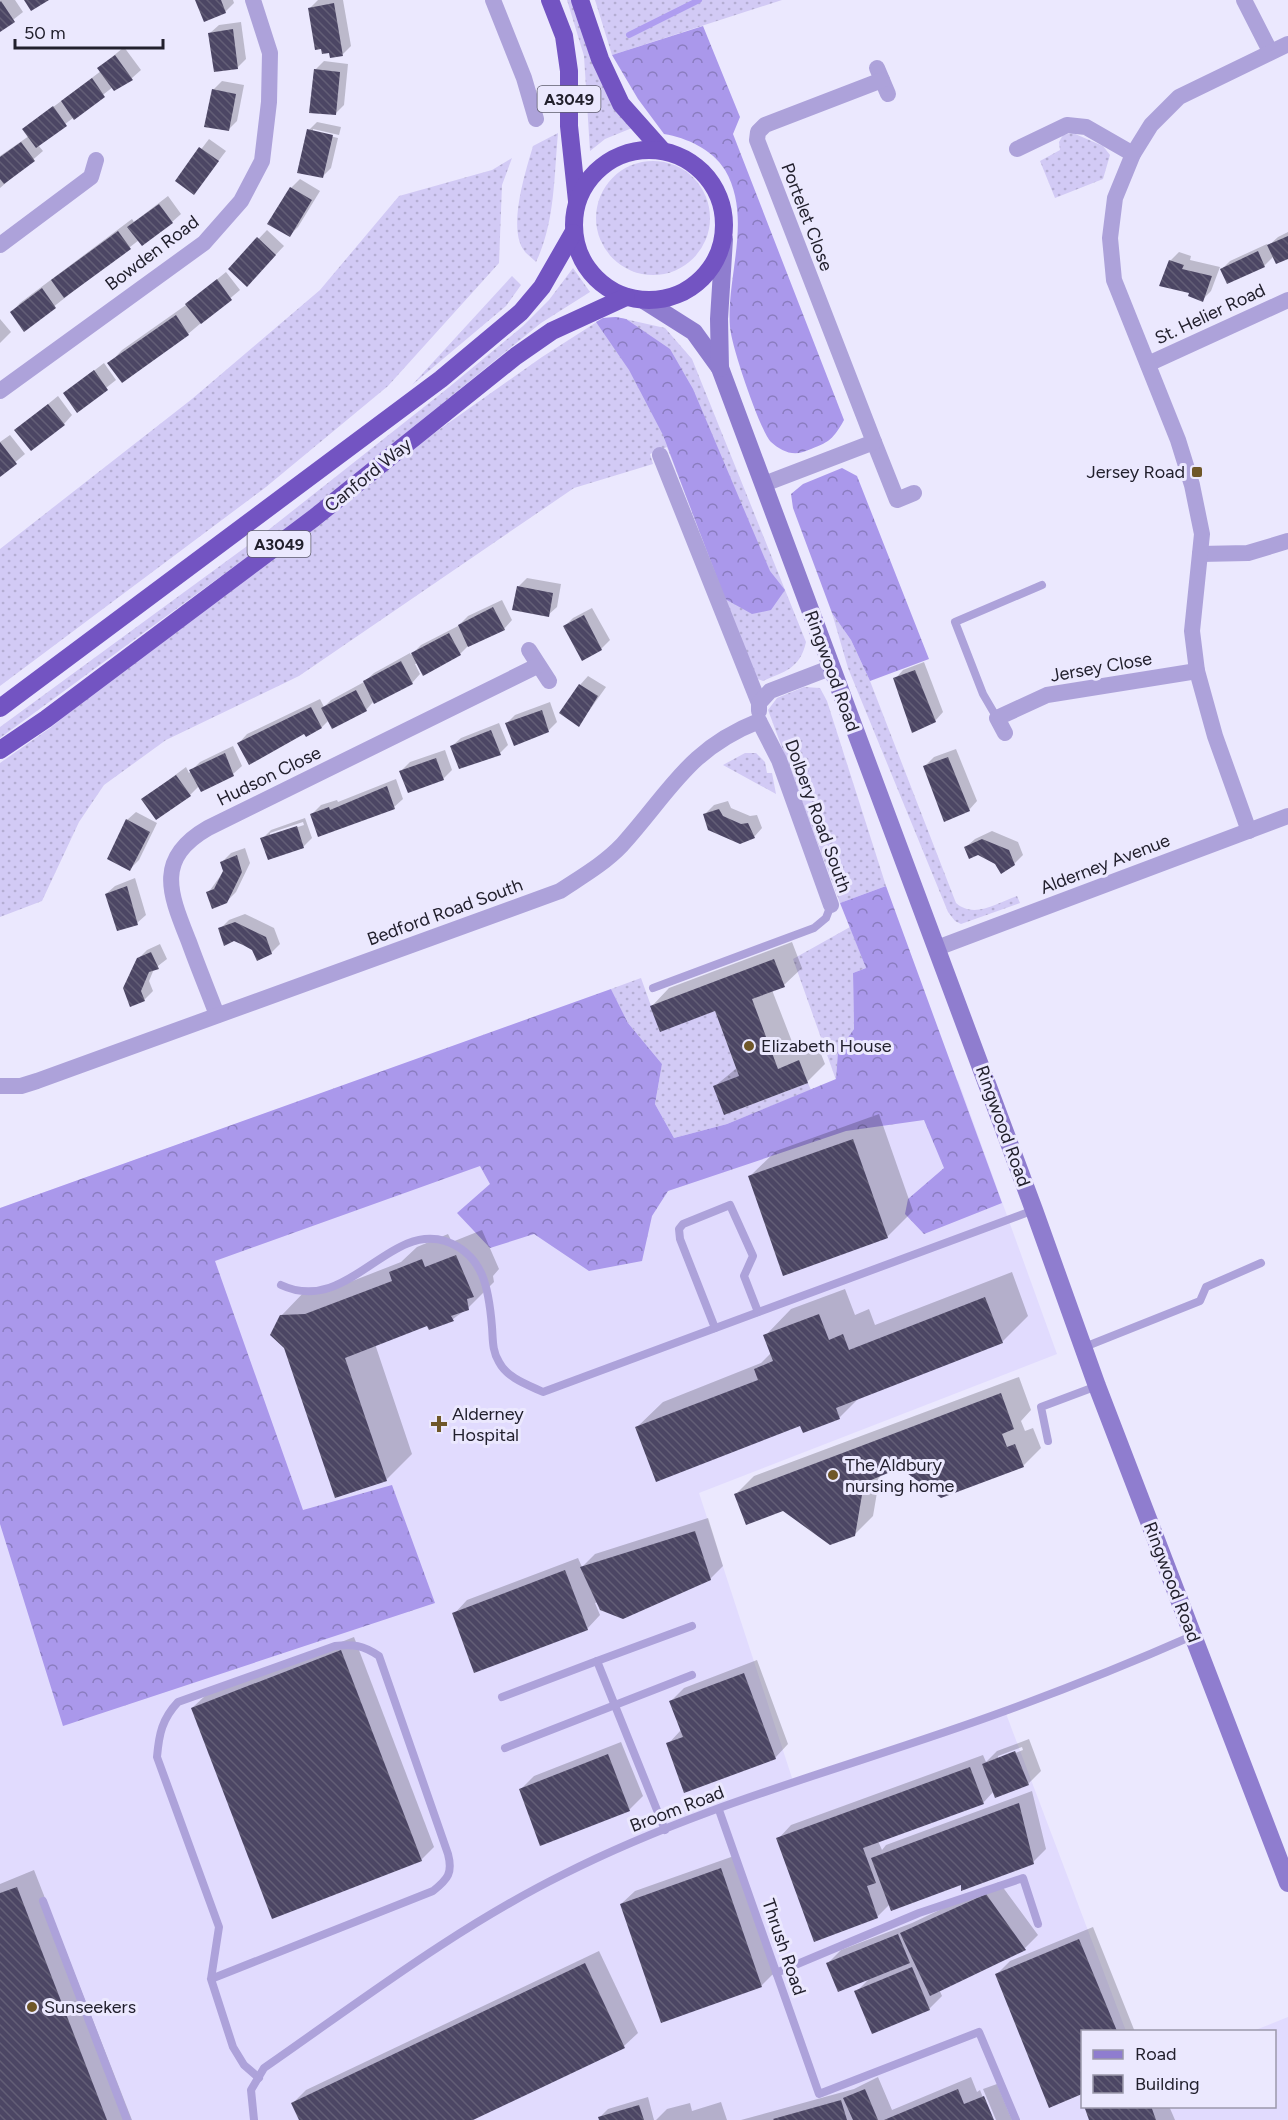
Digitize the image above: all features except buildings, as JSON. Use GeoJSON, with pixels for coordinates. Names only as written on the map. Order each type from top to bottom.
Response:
{"type":"FeatureCollection","features":[{"type":"Feature","properties":{"kind":"highway","name":"A3049"},"geometry":{"type":"LineString","coordinates":[[550,0],[566,47],[569,126],[577,201],[573,233],[582,261],[601,283],[626,297],[645,301],[672,297],[696,284],[714,264],[724,239],[724,215],[717,191],[704,171],[684,157],[661,149],[634,150],[610,160],[590,177],[577,201]]}},
{"type":"Feature","properties":{"kind":"highway","name":"A3049"},"geometry":{"type":"LineString","coordinates":[[580,0],[600,59],[621,104],[661,149]]}},
{"type":"Feature","properties":{"kind":"highway","name":"Canford Way"},"geometry":{"type":"LineString","coordinates":[[0,708],[441,379],[521,312],[542,287],[573,233]]}},
{"type":"Feature","properties":{"kind":"highway","name":"Canford Way"},"geometry":{"type":"LineString","coordinates":[[0,750],[46,719],[314,518],[516,356],[552,331],[626,297]]}},
{"type":"Feature","properties":{"kind":"main road","name":"Ringwood Road"},"geometry":{"type":"LineString","coordinates":[[720,368],[718,319],[724,239]]}},
{"type":"Feature","properties":{"kind":"main road","name":"Ringwood Road"},"geometry":{"type":"LineString","coordinates":[[645,301],[694,332],[720,368],[1034,1210],[1096,1386],[1288,1883]]}},
{"type":"Feature","properties":{"kind":"street","name":"Bowden Road"},"geometry":{"type":"LineString","coordinates":[[0,392],[204,243],[241,201],[262,161],[269,102],[270,54],[253,0]]}},
{"type":"Feature","properties":{"kind":"street"},"geometry":{"type":"LineString","coordinates":[[493,0],[524,78],[536,119]]}},
{"type":"Feature","properties":{"kind":"street"},"geometry":{"type":"LineString","coordinates":[[1244,0],[1270,51]]}},
{"type":"Feature","properties":{"kind":"street"},"geometry":{"type":"LineString","coordinates":[[1249,831],[1215,736],[1197,671],[1192,631],[1202,534],[1192,485],[1149,364],[1114,279],[1110,238],[1115,198],[1133,154],[1151,125],[1179,97],[1288,44]]}},
{"type":"Feature","properties":{"kind":"street","name":"Portelet Close"},"geometry":{"type":"LineString","coordinates":[[882,81],[765,125],[758,132],[757,140],[897,500],[914,493]]}},
{"type":"Feature","properties":{"kind":"street"},"geometry":{"type":"LineString","coordinates":[[1017,149],[1067,125],[1086,127],[1133,154]]}},
{"type":"Feature","properties":{"kind":"street"},"geometry":{"type":"LineString","coordinates":[[0,245],[91,177],[96,160]]}},
{"type":"Feature","properties":{"kind":"street","name":"St. Helier Road"},"geometry":{"type":"LineString","coordinates":[[1149,364],[1288,300]]}},
{"type":"Feature","properties":{"kind":"street"},"geometry":{"type":"LineString","coordinates":[[764,484],[874,442]]}},
{"type":"Feature","properties":{"kind":"street"},"geometry":{"type":"LineString","coordinates":[[660,455],[759,703],[759,721]]}},
{"type":"Feature","properties":{"kind":"street"},"geometry":{"type":"LineString","coordinates":[[1200,554],[1248,553],[1288,541]]}},
{"type":"Feature","properties":{"kind":"street"},"geometry":{"type":"LineString","coordinates":[[529,650],[537,666],[549,681]]}},
{"type":"Feature","properties":{"kind":"street","name":"Hudson Close"},"geometry":{"type":"LineString","coordinates":[[217,1015],[171,896],[171,872],[184,845],[208,828],[537,666]]}},
{"type":"Feature","properties":{"kind":"street"},"geometry":{"type":"LineString","coordinates":[[759,703],[770,691],[830,668]]}},
{"type":"Feature","properties":{"kind":"street","name":"Jersey Close"},"geometry":{"type":"LineString","coordinates":[[997,718],[1047,695],[1197,671]]}},
{"type":"Feature","properties":{"kind":"street"},"geometry":{"type":"LineString","coordinates":[[997,718],[1005,734]]}},
{"type":"Feature","properties":{"kind":"street","name":"Bedford Road South"},"geometry":{"type":"LineString","coordinates":[[0,1086],[21,1086],[37,1081],[560,891],[594,869],[621,846],[697,756],[722,738],[759,721]]}},
{"type":"Feature","properties":{"kind":"street","name":"Dolbery Road South"},"geometry":{"type":"LineString","coordinates":[[759,721],[779,760],[831,905]]}},
{"type":"Feature","properties":{"kind":"street","name":"Alderney Avenue"},"geometry":{"type":"LineString","coordinates":[[936,948],[1288,816]]}},
{"type":"Feature","properties":{"kind":"lane"},"geometry":{"type":"LineString","coordinates":[[997,718],[983,694],[955,622],[1042,585]]}},
{"type":"Feature","properties":{"kind":"lane","name":"Dolbery Road South"},"geometry":{"type":"LineString","coordinates":[[653,988],[814,928],[826,918],[831,905]]}},
{"type":"Feature","properties":{"kind":"lane"},"geometry":{"type":"LineString","coordinates":[[715,1328],[680,1239],[679,1229],[683,1224],[729,1204],[753,1256],[744,1276],[758,1312]]}},
{"type":"Feature","properties":{"kind":"lane"},"geometry":{"type":"LineString","coordinates":[[281,1285],[295,1291],[317,1291],[342,1283],[406,1245],[431,1239],[446,1241],[470,1254],[484,1280],[490,1299],[494,1349],[499,1363],[508,1373],[543,1392],[1034,1210]]}},
{"type":"Feature","properties":{"kind":"lane"},"geometry":{"type":"LineString","coordinates":[[1082,1348],[1200,1302],[1206,1287],[1262,1263]]}},
{"type":"Feature","properties":{"kind":"lane"},"geometry":{"type":"LineString","coordinates":[[1048,1441],[1041,1407],[1096,1386]]}},
{"type":"Feature","properties":{"kind":"lane"},"geometry":{"type":"LineString","coordinates":[[502,1697],[692,1626]]}},
{"type":"Feature","properties":{"kind":"lane","name":"Broom Road"},"geometry":{"type":"LineString","coordinates":[[259,2078],[264,2068],[483,1916],[565,1873],[665,1830],[793,1781],[1005,1711],[1192,1636]]}},
{"type":"Feature","properties":{"kind":"lane"},"geometry":{"type":"LineString","coordinates":[[211,1979],[433,1891],[446,1881],[452,1869],[379,1656],[367,1648],[353,1644],[335,1646],[178,1702],[166,1715],[159,1733],[157,1758],[219,1927],[211,1979],[233,2047],[244,2066],[259,2078],[251,2090],[254,2120]]}},
{"type":"Feature","properties":{"kind":"lane"},"geometry":{"type":"LineString","coordinates":[[597,1661],[665,1830]]}},
{"type":"Feature","properties":{"kind":"lane"},"geometry":{"type":"LineString","coordinates":[[505,1748],[692,1675]]}},
{"type":"Feature","properties":{"kind":"lane","name":"Thrush Road"},"geometry":{"type":"LineString","coordinates":[[719,1810],[819,2094],[980,2032],[1016,2120]]}},
{"type":"Feature","properties":{"kind":"lane"},"geometry":{"type":"LineString","coordinates":[[776,1973],[919,1913],[1023,1878],[1038,1924]]}},
{"type":"Feature","properties":{"kind":"lane"},"geometry":{"type":"LineString","coordinates":[[43,1901],[126,2120]]}},
{"type":"Feature","properties":{"kind":"shaded area"},"geometry":{"type":"Polygon","coordinates":[[[567,0],[571,0],[632,128],[605,139],[590,151],[584,56],[567,0]]]}},
{"type":"Feature","properties":{"kind":"shaded area"},"geometry":{"type":"Polygon","coordinates":[[[595,0],[782,0],[612,55],[595,0]]]}},
{"type":"Feature","properties":{"kind":"shaded area"},"geometry":{"type":"Polygon","coordinates":[[[558,133],[550,215],[536,262],[524,251],[519,239],[517,227],[520,198],[533,146],[558,133]]]}},
{"type":"Feature","properties":{"kind":"shaded area"},"geometry":{"type":"Polygon","coordinates":[[[1073,133],[1103,146],[1110,155],[1103,179],[1055,198],[1040,161],[1060,150],[1059,142],[1063,135],[1073,133]]]}},
{"type":"Feature","properties":{"kind":"shaded area"},"geometry":{"type":"Polygon","coordinates":[[[512,158],[502,185],[499,263],[388,386],[266,487],[0,686],[0,549],[192,399],[320,290],[399,196],[492,170],[512,158]]]}},
{"type":"Feature","properties":{"kind":"shaded area"},"geometry":{"type":"Polygon","coordinates":[[[653,161],[675,165],[685,170],[701,186],[706,196],[710,218],[706,240],[701,250],[685,266],[675,271],[653,275],[631,271],[621,266],[605,250],[600,240],[596,218],[600,196],[605,186],[621,170],[631,165],[653,161]]]}},
{"type":"Feature","properties":{"kind":"shaded area"},"geometry":{"type":"Polygon","coordinates":[[[573,268],[590,292],[541,323],[310,511],[0,738],[0,727],[262,535],[448,388],[523,326],[549,300],[573,268]]]}},
{"type":"Feature","properties":{"kind":"shaded area"},"geometry":{"type":"Polygon","coordinates":[[[512,276],[521,285],[506,306],[412,385],[512,276]]]}},
{"type":"Feature","properties":{"kind":"shaded area"},"geometry":{"type":"Polygon","coordinates":[[[616,317],[665,328],[692,359],[806,642],[796,664],[763,681],[755,678],[667,447],[650,454],[653,464],[574,488],[299,676],[166,740],[104,785],[79,822],[42,901],[0,917],[0,763],[50,728],[314,518],[542,357],[603,318],[616,317]]]}},
{"type":"Feature","properties":{"kind":"shaded area"},"geometry":{"type":"Polygon","coordinates":[[[832,613],[851,640],[870,681],[956,903],[963,908],[978,910],[1017,896],[1020,903],[961,924],[955,921],[948,912],[848,668],[832,613]]]}},
{"type":"Feature","properties":{"kind":"shaded area"},"geometry":{"type":"Polygon","coordinates":[[[804,687],[820,688],[827,701],[886,886],[840,903],[768,710],[777,698],[804,687]]]}},
{"type":"Feature","properties":{"kind":"shaded area"},"geometry":{"type":"Polygon","coordinates":[[[745,753],[756,753],[765,762],[767,773],[772,773],[776,794],[723,765],[745,753]]]}},
{"type":"Feature","properties":{"kind":"shaded area"},"geometry":{"type":"Polygon","coordinates":[[[850,927],[866,968],[853,973],[854,1029],[838,1051],[836,1080],[793,959],[850,927]]]}},
{"type":"Feature","properties":{"kind":"shaded area"},"geometry":{"type":"Polygon","coordinates":[[[641,978],[660,1031],[715,1011],[739,1076],[724,1115],[808,1083],[811,1090],[727,1124],[674,1138],[655,1104],[662,1064],[628,1023],[611,989],[641,978]]]}},
{"type":"Feature","properties":{"kind":"shaded area"},"geometry":{"type":"Polygon","coordinates":[[[586,999],[651,1175],[958,1080],[1057,1354],[699,1493],[793,1781],[1005,1711],[1126,2030],[1081,2030],[1081,2108],[1276,2108],[1276,2030],[1256,2030],[1288,2017],[1288,2120],[0,2120],[0,1208],[586,999]]]}},
{"type":"Feature","properties":{"kind":"green space"},"geometry":{"type":"Polygon","coordinates":[[[703,26],[740,117],[733,134],[844,420],[828,441],[799,453],[782,450],[766,435],[753,406],[735,351],[730,327],[730,308],[737,247],[737,208],[733,188],[725,170],[706,150],[681,138],[664,134],[638,99],[612,55],[703,26]]]}},
{"type":"Feature","properties":{"kind":"green space"},"geometry":{"type":"Polygon","coordinates":[[[603,318],[626,319],[670,349],[693,389],[770,571],[785,590],[771,610],[752,614],[725,599],[663,435],[629,370],[596,322],[603,318]]]}},
{"type":"Feature","properties":{"kind":"green space"},"geometry":{"type":"Polygon","coordinates":[[[842,468],[857,476],[929,659],[870,681],[851,640],[832,613],[793,508],[791,494],[803,484],[842,468]]]}},
{"type":"Feature","properties":{"kind":"green space"},"geometry":{"type":"Polygon","coordinates":[[[886,886],[1002,1203],[924,1234],[905,1214],[908,1199],[944,1168],[924,1120],[846,1131],[668,1191],[652,1216],[642,1261],[589,1271],[534,1234],[490,1248],[457,1213],[490,1184],[480,1166],[215,1261],[303,1510],[392,1485],[435,1603],[63,1726],[0,1524],[0,1208],[611,989],[628,1023],[662,1064],[655,1104],[674,1138],[727,1124],[836,1079],[838,1051],[854,1029],[853,973],[866,968],[840,903],[886,886]]]}},
{"type":"Feature","properties":{"kind":"waterway"},"geometry":{"type":"LineString","coordinates":[[629,35],[699,0]]}},
{"type":"Feature","properties":{"kind":"place","name":"Jersey Road"},"geometry":{"type":"Point","coordinates":[1197,472]}},
{"type":"Feature","properties":{"kind":"place","name":"Elizabeth House"},"geometry":{"type":"Point","coordinates":[749,1046]}},
{"type":"Feature","properties":{"kind":"place","name":"Alderney Hospital"},"geometry":{"type":"Point","coordinates":[439,1424]}},
{"type":"Feature","properties":{"kind":"place","name":"The Aldbury nursing home"},"geometry":{"type":"Point","coordinates":[833,1475]}},
{"type":"Feature","properties":{"kind":"place","name":"Sunseekers"},"geometry":{"type":"Point","coordinates":[32,2007]}}]}
